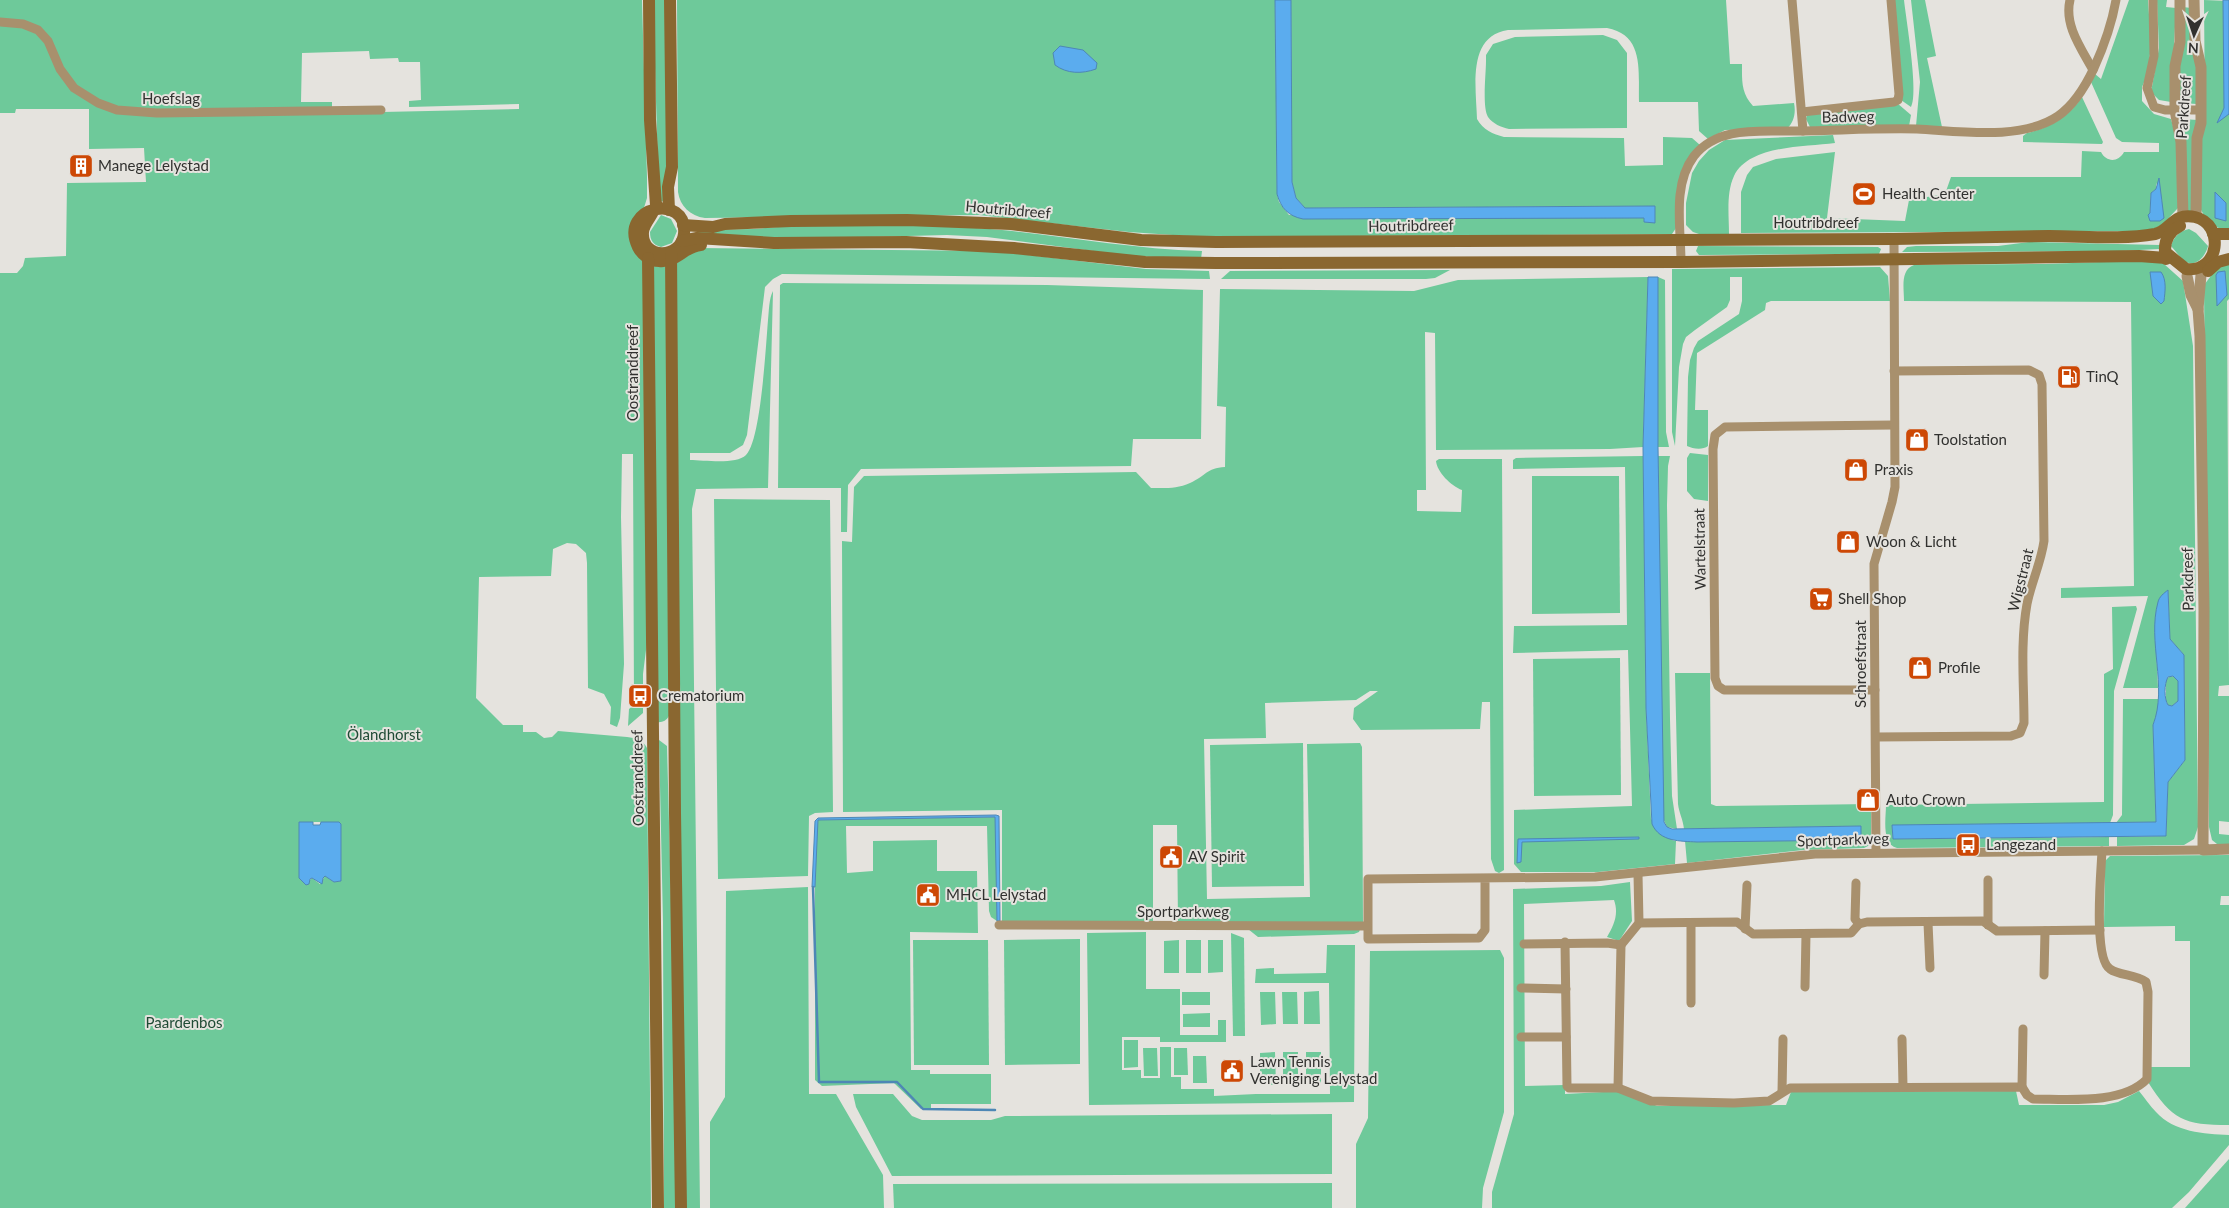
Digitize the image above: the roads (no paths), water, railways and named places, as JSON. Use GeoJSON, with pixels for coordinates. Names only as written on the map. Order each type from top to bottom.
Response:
{"type":"FeatureCollection","features":[{"type":"Feature","properties":{"kind":"main road"},"geometry":{"type":"LineString","coordinates":[[649,0],[652,175],[650,185],[652,209],[644,226],[644,241],[650,250],[655,253],[677,251]]}},
{"type":"Feature","properties":{"kind":"main road"},"geometry":{"type":"LineString","coordinates":[[670,0],[672,167],[675,199],[686,214],[694,220],[725,224]]}},
{"type":"Feature","properties":{"kind":"main road"},"geometry":{"type":"LineString","coordinates":[[669,210],[668,187],[672,167]]}},
{"type":"Feature","properties":{"kind":"main road"},"geometry":{"type":"LineString","coordinates":[[680,1208],[675,882],[677,251],[682,224],[677,215],[669,210],[652,209],[637,224],[635,235],[638,246],[648,258],[661,262],[677,251],[697,238],[726,242],[788,244],[906,242],[1014,248],[1145,262],[1321,264],[1681,262],[2139,256],[2165,245],[2174,228],[2187,220],[2190,224],[2199,227],[2218,250],[2229,251]]}},
{"type":"Feature","properties":{"kind":"main road","name":"Houtribdreef"},"geometry":{"type":"LineString","coordinates":[[682,224],[701,228],[725,224],[791,221],[907,220],[1011,224],[1141,240],[1216,242],[1894,239],[2049,236],[2142,237],[2165,245]]}},
{"type":"Feature","properties":{"kind":"main road"},"geometry":{"type":"LineString","coordinates":[[2165,245],[2175,271],[2187,276],[2201,271],[2229,234]]}},
{"type":"Feature","properties":{"kind":"main road"},"geometry":{"type":"LineString","coordinates":[[2218,250],[2229,240]]}},
{"type":"Feature","properties":{"kind":"main road"},"geometry":{"type":"LineString","coordinates":[[2165,245],[2186,269],[2201,271]]}},
{"type":"Feature","properties":{"kind":"main road","name":"Oostranddreef"},"geometry":{"type":"LineString","coordinates":[[648,258],[658,1208]]}},
{"type":"Feature","properties":{"kind":"street"},"geometry":{"type":"LineString","coordinates":[[1792,0],[1803,131]]}},
{"type":"Feature","properties":{"kind":"street"},"geometry":{"type":"LineString","coordinates":[[1802,112],[1898,100],[1900,94],[1891,0]]}},
{"type":"Feature","properties":{"kind":"street"},"geometry":{"type":"LineString","coordinates":[[2070,0],[2067,10],[2075,37],[2093,70]]}},
{"type":"Feature","properties":{"kind":"street","name":"Badweg"},"geometry":{"type":"LineString","coordinates":[[1681,262],[1680,190],[1684,175],[1694,156],[1708,144],[1729,133],[1915,129],[1975,132],[2020,130],[2041,124],[2058,116],[2071,104],[2087,82],[2109,28],[2116,0]]}},
{"type":"Feature","properties":{"kind":"street"},"geometry":{"type":"LineString","coordinates":[[2153,0],[2154,56],[2147,88],[2154,107],[2175,110],[2201,110]]}},
{"type":"Feature","properties":{"kind":"street","name":"Parkdreef"},"geometry":{"type":"LineString","coordinates":[[2180,0],[2180,42],[2175,66],[2175,110],[2180,142],[2187,220]]}},
{"type":"Feature","properties":{"kind":"street","name":"Parkdreef"},"geometry":{"type":"LineString","coordinates":[[2187,220],[2197,138],[2201,123],[2201,67],[2195,41],[2194,0]]}},
{"type":"Feature","properties":{"kind":"street","name":"Hoefslag"},"geometry":{"type":"LineString","coordinates":[[0,22],[23,24],[38,30],[48,41],[60,69],[74,88],[91,100],[118,110],[149,113],[381,110]]}},
{"type":"Feature","properties":{"kind":"street","name":"Schroefstraat"},"geometry":{"type":"LineString","coordinates":[[1876,852],[1874,564],[1895,487],[1894,239]]}},
{"type":"Feature","properties":{"kind":"street","name":"Parkdreef"},"geometry":{"type":"LineString","coordinates":[[2201,271],[2198,309],[2203,581],[2203,850]]}},
{"type":"Feature","properties":{"kind":"street","name":"Parkdreef"},"geometry":{"type":"LineString","coordinates":[[2187,276],[2191,295],[2198,309]]}},
{"type":"Feature","properties":{"kind":"street","name":"Wigstraat"},"geometry":{"type":"LineString","coordinates":[[1876,737],[2011,736],[2020,733],[2024,723],[2024,626],[2027,602],[2043,553],[2044,541],[2042,384],[2039,375],[2029,370],[1894,371]]}},
{"type":"Feature","properties":{"kind":"street","name":"Wartelstraat"},"geometry":{"type":"LineString","coordinates":[[1875,690],[1724,690],[1718,686],[1715,678],[1713,449],[1715,435],[1725,427],[1894,425]]}},
{"type":"Feature","properties":{"kind":"street"},"geometry":{"type":"LineString","coordinates":[[2203,850],[2229,850]]}},
{"type":"Feature","properties":{"kind":"street","name":"Sportparkweg"},"geometry":{"type":"LineString","coordinates":[[999,925],[1367,926],[1368,879],[1595,877],[1638,874],[1814,854],[2203,850]]}},
{"type":"Feature","properties":{"kind":"street"},"geometry":{"type":"LineString","coordinates":[[2023,1029],[2022,1087],[2026,1095],[2033,1099],[2110,1098],[2143,1084],[2147,1079],[2149,1068],[2146,982],[2141,978],[2111,970],[2104,964],[2100,930],[2102,851]]}},
{"type":"Feature","properties":{"kind":"street"},"geometry":{"type":"LineString","coordinates":[[1618,1088],[1621,945],[1639,922],[1638,874]]}},
{"type":"Feature","properties":{"kind":"street"},"geometry":{"type":"LineString","coordinates":[[1367,926],[1368,939],[1478,938],[1485,930],[1485,879]]}},
{"type":"Feature","properties":{"kind":"street"},"geometry":{"type":"LineString","coordinates":[[1988,880],[1988,925]]}},
{"type":"Feature","properties":{"kind":"street"},"geometry":{"type":"LineString","coordinates":[[1856,882],[1855,919],[1860,924]]}},
{"type":"Feature","properties":{"kind":"street"},"geometry":{"type":"LineString","coordinates":[[1745,930],[1747,885]]}},
{"type":"Feature","properties":{"kind":"street"},"geometry":{"type":"LineString","coordinates":[[1639,922],[1737,922],[1752,934],[1851,933],[1860,924],[1867,922],[1928,923],[1983,921],[1997,931],[2100,930]]}},
{"type":"Feature","properties":{"kind":"street"},"geometry":{"type":"LineString","coordinates":[[1691,923],[1691,1003]]}},
{"type":"Feature","properties":{"kind":"street"},"geometry":{"type":"LineString","coordinates":[[1928,923],[1930,968]]}},
{"type":"Feature","properties":{"kind":"street"},"geometry":{"type":"LineString","coordinates":[[2044,975],[2045,931]]}},
{"type":"Feature","properties":{"kind":"street"},"geometry":{"type":"LineString","coordinates":[[1805,987],[1806,934]]}},
{"type":"Feature","properties":{"kind":"street"},"geometry":{"type":"LineString","coordinates":[[1565,942],[1567,1086],[1569,1088],[1618,1088],[1651,1101],[1734,1103],[1769,1101],[1790,1088],[2022,1087]]}},
{"type":"Feature","properties":{"kind":"street"},"geometry":{"type":"LineString","coordinates":[[1524,944],[1565,942],[1621,945]]}},
{"type":"Feature","properties":{"kind":"street"},"geometry":{"type":"LineString","coordinates":[[1521,988],[1566,989]]}},
{"type":"Feature","properties":{"kind":"street"},"geometry":{"type":"LineString","coordinates":[[1521,1037],[1566,1037]]}},
{"type":"Feature","properties":{"kind":"street"},"geometry":{"type":"LineString","coordinates":[[1902,1038],[1903,1087]]}},
{"type":"Feature","properties":{"kind":"street"},"geometry":{"type":"LineString","coordinates":[[1782,1039],[1782,1092]]}},
{"type":"Feature","properties":{"kind":"water"},"geometry":{"type":"Polygon","coordinates":[[[1275,0],[1291,0],[1292,182],[1296,198],[1305,208],[1655,206],[1655,223],[1644,222],[1644,218],[1303,219],[1293,216],[1283,207],[1277,194],[1275,0]]]}},
{"type":"Feature","properties":{"kind":"water"},"geometry":{"type":"Polygon","coordinates":[[[2223,0],[2229,0],[2229,114],[2217,123],[2224,108],[2223,0]]]}},
{"type":"Feature","properties":{"kind":"water"},"geometry":{"type":"Polygon","coordinates":[[[1060,46],[1083,50],[1097,63],[1096,69],[1075,72],[1064,70],[1055,65],[1053,53],[1060,46]]]}},
{"type":"Feature","properties":{"kind":"water"},"geometry":{"type":"Polygon","coordinates":[[[2159,178],[2164,218],[2160,221],[2150,221],[2148,215],[2150,213],[2151,193],[2156,189],[2159,178]]]}},
{"type":"Feature","properties":{"kind":"water"},"geometry":{"type":"Polygon","coordinates":[[[2215,192],[2226,203],[2226,221],[2215,218],[2215,192]]]}},
{"type":"Feature","properties":{"kind":"water"},"geometry":{"type":"Polygon","coordinates":[[[2225,271],[2227,295],[2217,306],[2216,275],[2218,272],[2225,271]]]}},
{"type":"Feature","properties":{"kind":"water"},"geometry":{"type":"Polygon","coordinates":[[[2150,272],[2161,272],[2164,279],[2164,301],[2161,304],[2153,296],[2150,272]]]}},
{"type":"Feature","properties":{"kind":"water"},"geometry":{"type":"Polygon","coordinates":[[[1648,277],[1658,277],[1658,447],[1664,822],[1667,827],[1672,829],[1861,826],[1861,840],[1697,842],[1665,837],[1652,824],[1646,708],[1643,447],[1648,277]]]}},
{"type":"Feature","properties":{"kind":"water"},"geometry":{"type":"Polygon","coordinates":[[[2168,590],[2170,639],[2184,655],[2185,760],[2168,782],[2166,836],[1893,839],[1892,825],[2156,822],[2153,725],[2159,695],[2155,617],[2159,600],[2168,590]],[[2173,676],[2168,677],[2165,695],[2168,705],[2172,706],[2178,701],[2178,681],[2173,676]]]}},
{"type":"Feature","properties":{"kind":"water"},"geometry":{"type":"Polygon","coordinates":[[[999,816],[1000,921],[997,921],[995,817],[818,820],[815,887],[812,887],[815,821],[818,818],[999,816]]]}},
{"type":"Feature","properties":{"kind":"water"},"geometry":{"type":"Polygon","coordinates":[[[299,822],[313,822],[313,825],[320,825],[321,822],[339,822],[341,824],[341,881],[334,882],[325,876],[322,884],[312,878],[309,884],[306,885],[299,878],[299,822]]]}},
{"type":"Feature","properties":{"kind":"water"},"geometry":{"type":"Polygon","coordinates":[[[1639,837],[1639,839],[1522,842],[1521,862],[1517,863],[1518,839],[1639,837]]]}},
{"type":"Feature","properties":{"kind":"waterway"},"geometry":{"type":"LineString","coordinates":[[813,887],[819,1082],[897,1082],[923,1109],[995,1110]]}},
{"type":"Feature","properties":{"kind":"place","name":"Manege Lelystad"},"geometry":{"type":"Point","coordinates":[81,166]}},
{"type":"Feature","properties":{"kind":"place","name":"Health Center"},"geometry":{"type":"Point","coordinates":[1864,194]}},
{"type":"Feature","properties":{"kind":"place","name":"TinQ"},"geometry":{"type":"Point","coordinates":[2069,377]}},
{"type":"Feature","properties":{"kind":"place","name":"Toolstation"},"geometry":{"type":"Point","coordinates":[1917,440]}},
{"type":"Feature","properties":{"kind":"place","name":"Praxis"},"geometry":{"type":"Point","coordinates":[1856,470]}},
{"type":"Feature","properties":{"kind":"place","name":"Woon & Licht"},"geometry":{"type":"Point","coordinates":[1848,542]}},
{"type":"Feature","properties":{"kind":"place","name":"Shell Shop"},"geometry":{"type":"Point","coordinates":[1821,599]}},
{"type":"Feature","properties":{"kind":"place","name":"Profile"},"geometry":{"type":"Point","coordinates":[1920,668]}},
{"type":"Feature","properties":{"kind":"place","name":"Crematorium"},"geometry":{"type":"Point","coordinates":[640,696]}},
{"type":"Feature","properties":{"kind":"place","name":"Auto Crown"},"geometry":{"type":"Point","coordinates":[1868,800]}},
{"type":"Feature","properties":{"kind":"place","name":"Langezand"},"geometry":{"type":"Point","coordinates":[1968,845]}},
{"type":"Feature","properties":{"kind":"place","name":"AV Spirit"},"geometry":{"type":"Point","coordinates":[1171,857]}},
{"type":"Feature","properties":{"kind":"place","name":"MHCL Lelystad"},"geometry":{"type":"Point","coordinates":[928,895]}},
{"type":"Feature","properties":{"kind":"place","name":"Lawn Tennis Vereniging Lelystad"},"geometry":{"type":"Point","coordinates":[1232,1071]}},
{"type":"Feature","properties":{"kind":"park label","name":"Ölandhorst"},"geometry":{"type":"Point","coordinates":[384,735]}},
{"type":"Feature","properties":{"kind":"park label","name":"Paardenbos"},"geometry":{"type":"Point","coordinates":[184,1023]}}]}
